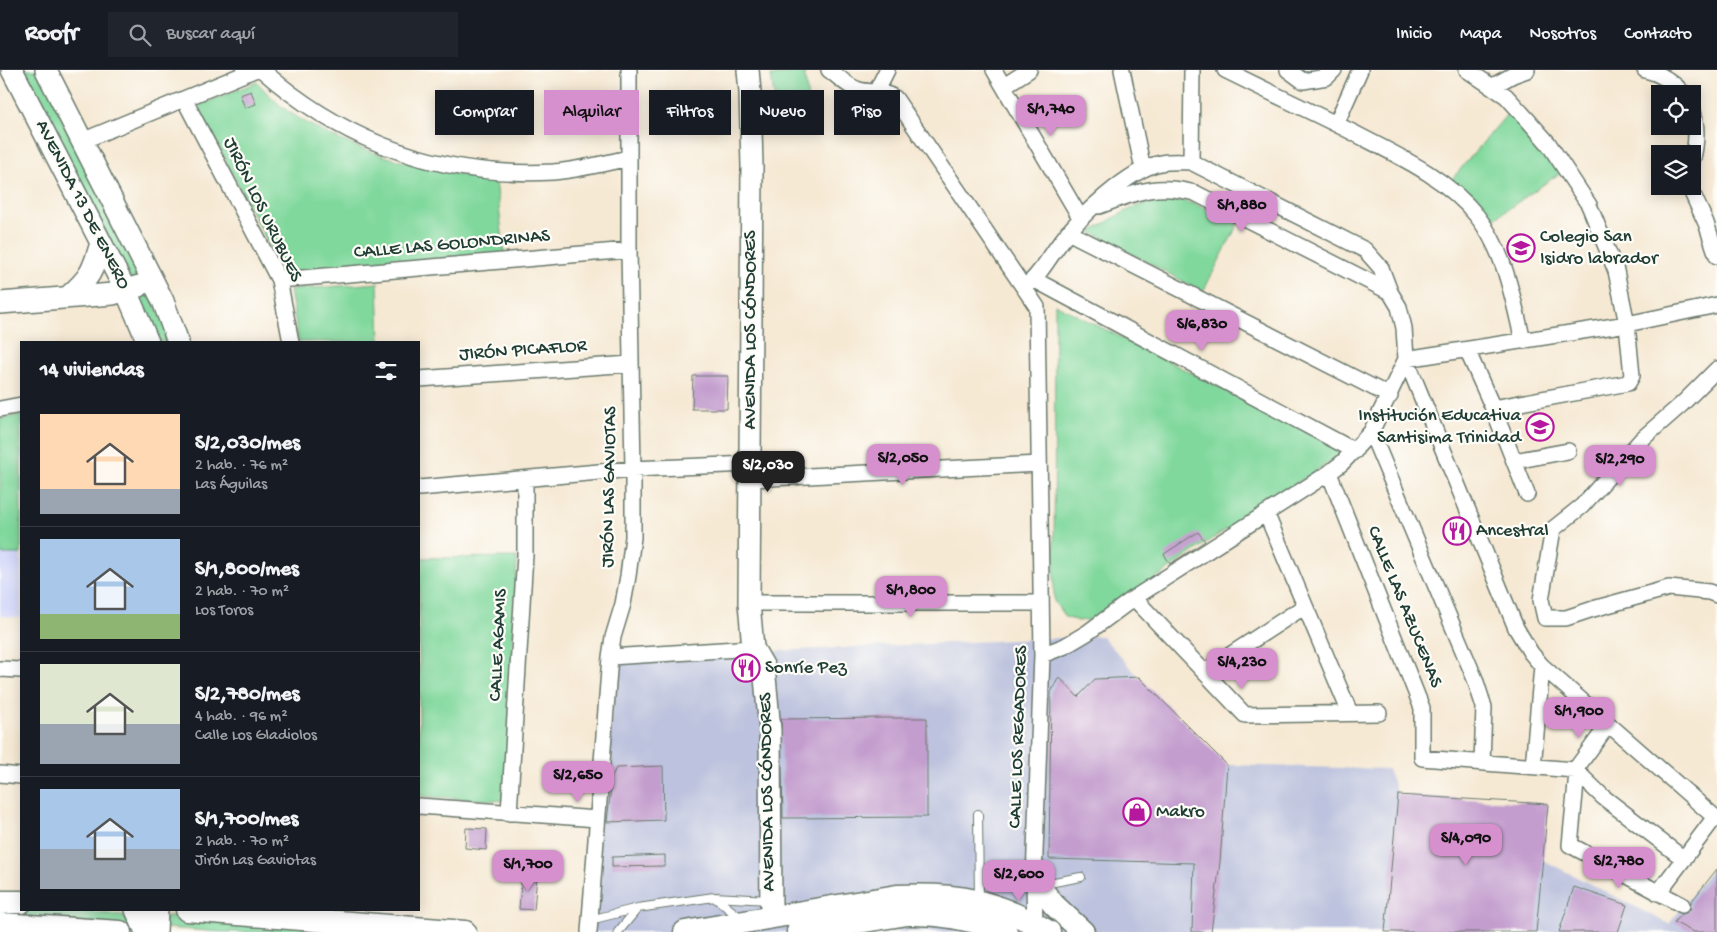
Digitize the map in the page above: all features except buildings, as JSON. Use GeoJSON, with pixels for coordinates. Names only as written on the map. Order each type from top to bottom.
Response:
{"type":"FeatureCollection","features":[{"type":"Feature","properties":{"kind":"main road","name":"AVENIDA 13 DE ENERO"},"geometry":{"type":"LineString","coordinates":[[12,70],[126,290],[148,341]]}},
{"type":"Feature","properties":{"kind":"main road","name":"AVENIDA 13 DE ENERO"},"geometry":{"type":"LineString","coordinates":[[46,70],[153,282],[178,341]]}},
{"type":"Feature","properties":{"kind":"main road","name":"AVENIDA LOS CÓNDORES"},"geometry":{"type":"LineString","coordinates":[[748,70],[752,166],[749,603],[753,648],[764,667],[770,730],[771,908]]}},
{"type":"Feature","properties":{"kind":"main road"},"geometry":{"type":"LineString","coordinates":[[68,297],[85,282],[95,265],[101,243]]}},
{"type":"Feature","properties":{"kind":"main road"},"geometry":{"type":"LineString","coordinates":[[0,303],[113,294],[153,282]]}},
{"type":"Feature","properties":{"kind":"main road"},"geometry":{"type":"LineString","coordinates":[[1034,880],[1058,909],[1083,932]]}},
{"type":"Feature","properties":{"kind":"main road"},"geometry":{"type":"LineString","coordinates":[[685,932],[746,921],[771,908],[897,896],[943,895],[979,900],[996,905],[1040,929]]}},
{"type":"Feature","properties":{"kind":"main road"},"geometry":{"type":"LineString","coordinates":[[0,902],[20,902]]}},
{"type":"Feature","properties":{"kind":"main road"},"geometry":{"type":"LineString","coordinates":[[136,911],[146,932]]}},
{"type":"Feature","properties":{"kind":"main road"},"geometry":{"type":"LineString","coordinates":[[156,932],[157,911]]}},
{"type":"Feature","properties":{"kind":"main road"},"geometry":{"type":"LineString","coordinates":[[214,911],[268,913],[465,932]]}},
{"type":"Feature","properties":{"kind":"main road"},"geometry":{"type":"LineString","coordinates":[[798,932],[907,914],[925,913],[948,915],[970,920],[1006,932]]}},
{"type":"Feature","properties":{"kind":"main road"},"geometry":{"type":"LineString","coordinates":[[0,924],[120,932]]}},
{"type":"Feature","properties":{"kind":"street"},"geometry":{"type":"LineString","coordinates":[[82,141],[254,70]]}},
{"type":"Feature","properties":{"kind":"street"},"geometry":{"type":"LineString","coordinates":[[262,70],[295,97],[333,122],[360,136],[398,151],[437,163],[477,170],[518,173],[592,167],[628,158]]}},
{"type":"Feature","properties":{"kind":"street","name":"JIRÓN LAS GAVIOTAS"},"geometry":{"type":"LineString","coordinates":[[590,926],[610,657],[613,637],[623,604],[633,537],[628,250],[629,70]]}},
{"type":"Feature","properties":{"kind":"street","name":"CALLE LOS REGADORES"},"geometry":{"type":"LineString","coordinates":[[829,70],[854,88],[865,90]]}},
{"type":"Feature","properties":{"kind":"street"},"geometry":{"type":"LineString","coordinates":[[877,90],[887,70]]}},
{"type":"Feature","properties":{"kind":"street"},"geometry":{"type":"LineString","coordinates":[[994,70],[1084,215]]}},
{"type":"Feature","properties":{"kind":"street"},"geometry":{"type":"LineString","coordinates":[[1004,86],[1029,70]]}},
{"type":"Feature","properties":{"kind":"street"},"geometry":{"type":"LineString","coordinates":[[1122,70],[1143,169]]}},
{"type":"Feature","properties":{"kind":"street"},"geometry":{"type":"LineString","coordinates":[[1191,162],[1192,70]]}},
{"type":"Feature","properties":{"kind":"street"},"geometry":{"type":"LineString","coordinates":[[1225,70],[1336,124],[1427,172],[1452,191],[1477,217],[1494,245],[1508,282],[1523,341]]}},
{"type":"Feature","properties":{"kind":"street"},"geometry":{"type":"LineString","coordinates":[[1288,70],[1303,81],[1327,78],[1334,70]]}},
{"type":"Feature","properties":{"kind":"street"},"geometry":{"type":"LineString","coordinates":[[1336,124],[1360,70]]}},
{"type":"Feature","properties":{"kind":"street"},"geometry":{"type":"LineString","coordinates":[[1467,70],[1506,96],[1548,143],[1589,205],[1616,271],[1627,324],[1632,376],[1628,383],[1493,408]]}},
{"type":"Feature","properties":{"kind":"street"},"geometry":{"type":"LineString","coordinates":[[1491,87],[1527,70]]}},
{"type":"Feature","properties":{"kind":"street"},"geometry":{"type":"LineString","coordinates":[[1645,70],[1655,72],[1674,85]]}},
{"type":"Feature","properties":{"kind":"street","name":"JIRÓN LOS URUBUES"},"geometry":{"type":"LineString","coordinates":[[184,98],[279,280],[291,341]]}},
{"type":"Feature","properties":{"kind":"street","name":"CALLE LOS REGADORES"},"geometry":{"type":"LineString","coordinates":[[900,106],[1029,284],[1037,307],[1042,655],[1034,880],[1040,929]]}},
{"type":"Feature","properties":{"kind":"street"},"geometry":{"type":"LineString","coordinates":[[1355,451],[1029,284],[1068,232],[1084,215],[1116,188],[1143,169],[1160,163],[1191,162],[1365,250],[1381,268],[1390,292],[1399,307],[1404,328],[1406,359],[1516,628],[1542,666],[1716,818],[1658,893]]}},
{"type":"Feature","properties":{"kind":"street"},"geometry":{"type":"LineString","coordinates":[[1084,215],[1151,188],[1176,188],[1195,193],[1390,292]]}},
{"type":"Feature","properties":{"kind":"street"},"geometry":{"type":"LineString","coordinates":[[1695,195],[1712,219],[1717,256]]}},
{"type":"Feature","properties":{"kind":"street"},"geometry":{"type":"LineString","coordinates":[[1068,232],[1390,396]]}},
{"type":"Feature","properties":{"kind":"street","name":"CALLE LAS GOLONDRINAS"},"geometry":{"type":"LineString","coordinates":[[279,280],[628,250]]}},
{"type":"Feature","properties":{"kind":"street"},"geometry":{"type":"LineString","coordinates":[[1406,359],[1627,324],[1717,305]]}},
{"type":"Feature","properties":{"kind":"street"},"geometry":{"type":"LineString","coordinates":[[1467,350],[1528,494]]}},
{"type":"Feature","properties":{"kind":"street"},"geometry":{"type":"LineString","coordinates":[[1042,655],[1065,646],[1087,633],[1134,598],[1329,473],[1355,451],[1371,432],[1390,396],[1406,359]]}},
{"type":"Feature","properties":{"kind":"street","name":"JIRÓN PICAFLOR"},"geometry":{"type":"LineString","coordinates":[[420,379],[630,364]]}},
{"type":"Feature","properties":{"kind":"street"},"geometry":{"type":"LineString","coordinates":[[1717,369],[1642,440],[1582,506],[1554,529],[1541,600],[1545,618],[1566,618],[1670,588],[1709,592],[1717,595]]}},
{"type":"Feature","properties":{"kind":"street"},"geometry":{"type":"LineString","coordinates":[[0,409],[20,405]]}},
{"type":"Feature","properties":{"kind":"street"},"geometry":{"type":"LineString","coordinates":[[1371,432],[1475,678],[1484,707],[1482,763],[1576,772],[1603,797],[1684,859]]}},
{"type":"Feature","properties":{"kind":"street"},"geometry":{"type":"LineString","coordinates":[[1514,460],[1568,451]]}},
{"type":"Feature","properties":{"kind":"street"},"geometry":{"type":"LineString","coordinates":[[420,488],[633,469],[750,471],[1039,464]]}},
{"type":"Feature","properties":{"kind":"street","name":"CALLE LAS AZUCENAS"},"geometry":{"type":"LineString","coordinates":[[1329,473],[1422,708],[1422,758],[1482,763]]}},
{"type":"Feature","properties":{"kind":"street","name":"CALLE AGAMIS"},"geometry":{"type":"LineString","coordinates":[[509,813],[525,555],[525,479]]}},
{"type":"Feature","properties":{"kind":"street"},"geometry":{"type":"LineString","coordinates":[[1266,513],[1350,714]]}},
{"type":"Feature","properties":{"kind":"street"},"geometry":{"type":"LineString","coordinates":[[1134,598],[1245,715],[1379,714]]}},
{"type":"Feature","properties":{"kind":"street"},"geometry":{"type":"LineString","coordinates":[[749,603],[1041,604]]}},
{"type":"Feature","properties":{"kind":"street"},"geometry":{"type":"LineString","coordinates":[[1204,672],[1305,606]]}},
{"type":"Feature","properties":{"kind":"street"},"geometry":{"type":"LineString","coordinates":[[610,657],[753,648]]}},
{"type":"Feature","properties":{"kind":"street"},"geometry":{"type":"LineString","coordinates":[[1533,767],[1542,666]]}},
{"type":"Feature","properties":{"kind":"street"},"geometry":{"type":"LineString","coordinates":[[0,669],[20,670]]}},
{"type":"Feature","properties":{"kind":"street"},"geometry":{"type":"LineString","coordinates":[[1608,725],[1576,772],[1570,845],[1682,906]]}},
{"type":"Feature","properties":{"kind":"street"},"geometry":{"type":"LineString","coordinates":[[0,774],[20,776]]}},
{"type":"Feature","properties":{"kind":"street"},"geometry":{"type":"LineString","coordinates":[[420,806],[598,819]]}},
{"type":"Feature","properties":{"kind":"lane"},"geometry":{"type":"LineString","coordinates":[[978,814],[979,900]]}},
{"type":"Feature","properties":{"kind":"lane"},"geometry":{"type":"LineString","coordinates":[[1034,880],[1049,883],[1081,878]]}},
{"type":"Feature","properties":{"kind":"lane"},"geometry":{"type":"LineString","coordinates":[[590,926],[638,908],[714,896],[771,908]]}},
{"type":"Feature","properties":{"kind":"lane"},"geometry":{"type":"LineString","coordinates":[[714,896],[746,921]]}},
{"type":"Feature","properties":{"kind":"lane"},"geometry":{"type":"LineString","coordinates":[[618,932],[638,908]]}},
{"type":"Feature","properties":{"kind":"shaded area"},"geometry":{"type":"Polygon","coordinates":[[[0,554],[20,554],[20,618],[0,616],[0,554]]]}},
{"type":"Feature","properties":{"kind":"shaded area"},"geometry":{"type":"Polygon","coordinates":[[[1102,636],[1139,677],[1227,765],[1388,769],[1398,795],[1548,804],[1543,860],[1669,924],[1717,863],[1717,932],[588,932],[617,663],[774,651],[1102,636]]]}},
{"type":"Feature","properties":{"kind":"green space"},"geometry":{"type":"Polygon","coordinates":[[[20,70],[39,70],[143,271],[132,282],[20,70]]]}},
{"type":"Feature","properties":{"kind":"green space"},"geometry":{"type":"Polygon","coordinates":[[[804,70],[807,90],[773,90],[771,76],[804,70]]]}},
{"type":"Feature","properties":{"kind":"green space"},"geometry":{"type":"Polygon","coordinates":[[[257,82],[274,100],[289,112],[317,129],[341,140],[366,150],[417,165],[496,181],[505,258],[285,277],[198,106],[257,82]]]}},
{"type":"Feature","properties":{"kind":"green space"},"geometry":{"type":"Polygon","coordinates":[[[1509,112],[1540,141],[1563,171],[1492,220],[1452,179],[1509,112]]]}},
{"type":"Feature","properties":{"kind":"green space"},"geometry":{"type":"Polygon","coordinates":[[[1171,199],[1198,205],[1238,224],[1203,292],[1091,232],[1120,214],[1138,206],[1171,199]]]}},
{"type":"Feature","properties":{"kind":"green space"},"geometry":{"type":"Polygon","coordinates":[[[378,283],[380,341],[299,341],[290,290],[378,283]]]}},
{"type":"Feature","properties":{"kind":"green space"},"geometry":{"type":"Polygon","coordinates":[[[148,291],[173,341],[154,341],[137,295],[148,291]]]}},
{"type":"Feature","properties":{"kind":"green space"},"geometry":{"type":"Polygon","coordinates":[[[1055,304],[1343,450],[1334,459],[1218,535],[1097,619],[1078,621],[1065,617],[1054,601],[1055,304]]]}},
{"type":"Feature","properties":{"kind":"green space"},"geometry":{"type":"Polygon","coordinates":[[[20,415],[20,554],[0,554],[0,419],[20,415]]]}},
{"type":"Feature","properties":{"kind":"green space"},"geometry":{"type":"Polygon","coordinates":[[[517,557],[505,801],[420,796],[420,558],[517,557]]]}},
{"type":"Feature","properties":{"kind":"green space"},"geometry":{"type":"Polygon","coordinates":[[[0,909],[78,911],[131,916],[134,924],[130,927],[0,918],[0,909]]]}},
{"type":"Feature","properties":{"kind":"green space"},"geometry":{"type":"Polygon","coordinates":[[[164,917],[423,932],[222,932],[165,928],[164,917]]]}},
{"type":"Feature","properties":{"kind":"place","name":"Colegio San Isidro labrador"},"geometry":{"type":"Point","coordinates":[1521,248]}},
{"type":"Feature","properties":{"kind":"place","name":"Institución Educativa Santisima Trinidad"},"geometry":{"type":"Point","coordinates":[1540,427]}},
{"type":"Feature","properties":{"kind":"place","name":"Ancestral"},"geometry":{"type":"Point","coordinates":[1457,531]}},
{"type":"Feature","properties":{"kind":"place","name":"Sonríe Pez"},"geometry":{"type":"Point","coordinates":[746,668]}},
{"type":"Feature","properties":{"kind":"place","name":"Makro"},"geometry":{"type":"Point","coordinates":[1137,812]}}]}
